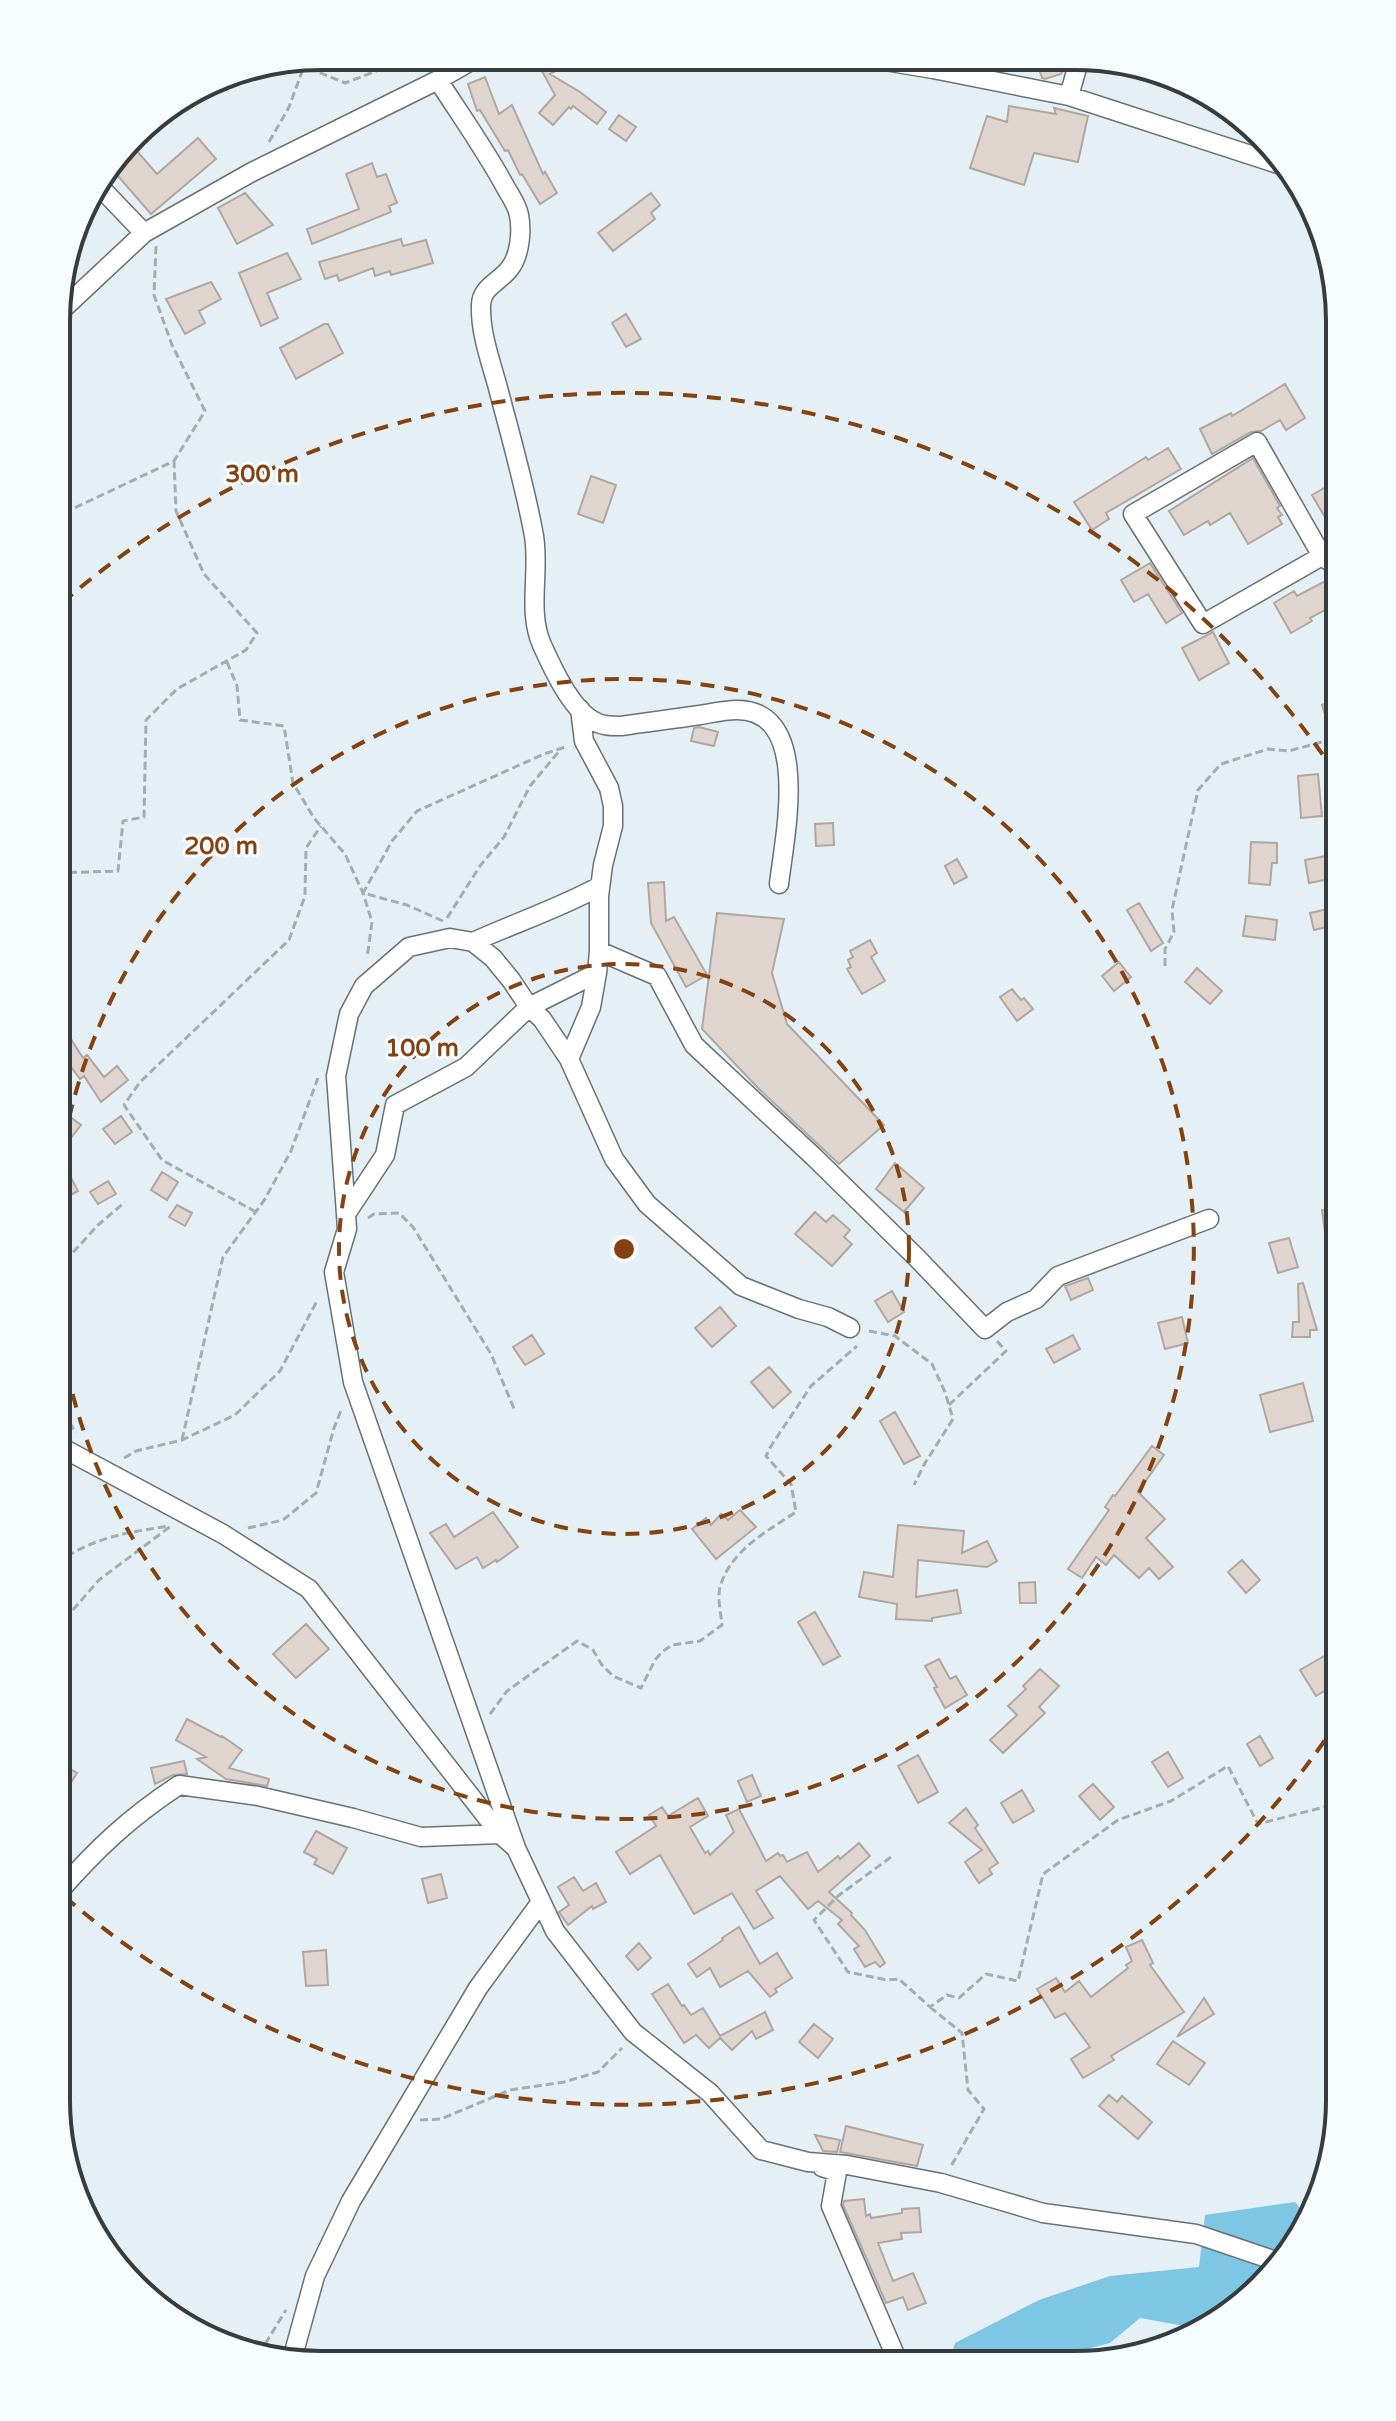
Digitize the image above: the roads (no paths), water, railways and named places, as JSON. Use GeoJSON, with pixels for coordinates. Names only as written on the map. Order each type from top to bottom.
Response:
{"type":"FeatureCollection","features":[{"type":"Feature","properties":{"kind":"street"},"geometry":{"type":"LineString","coordinates":[[71,301],[151,230],[252,172],[455,70]]}},
{"type":"Feature","properties":{"kind":"street"},"geometry":{"type":"LineString","coordinates":[[938,70],[1069,96],[1268,161]]}},
{"type":"Feature","properties":{"kind":"street"},"geometry":{"type":"LineString","coordinates":[[1069,96],[1076,70]]}},
{"type":"Feature","properties":{"kind":"street"},"geometry":{"type":"LineString","coordinates":[[438,80],[498,173],[520,217],[520,235],[510,268],[486,291],[481,301],[483,331],[533,533],[537,564],[534,604],[536,629],[541,643],[569,695],[590,719],[606,726],[737,710],[757,713],[770,723],[779,736],[789,776],[779,884]]}},
{"type":"Feature","properties":{"kind":"street"},"geometry":{"type":"LineString","coordinates":[[106,192],[151,230]]}},
{"type":"Feature","properties":{"kind":"street"},"geometry":{"type":"LineString","coordinates":[[1322,556],[1203,624],[1133,514],[1257,442],[1326,559]]}},
{"type":"Feature","properties":{"kind":"street"},"geometry":{"type":"LineString","coordinates":[[569,1059],[591,1007],[599,951],[600,886],[613,826],[609,788],[584,741],[580,709]]}},
{"type":"Feature","properties":{"kind":"street"},"geometry":{"type":"LineString","coordinates":[[473,942],[571,902],[600,886]]}},
{"type":"Feature","properties":{"kind":"street"},"geometry":{"type":"LineString","coordinates":[[347,1222],[336,1076],[349,1014],[364,986],[409,947],[450,938],[473,942],[493,958],[529,1007],[542,1019],[569,1059],[614,1159],[647,1204],[741,1286],[850,1328]]}},
{"type":"Feature","properties":{"kind":"street"},"geometry":{"type":"LineString","coordinates":[[599,951],[657,976],[694,1045],[855,1197],[985,1329],[1007,1312],[1036,1299],[1058,1276],[1209,1219]]}},
{"type":"Feature","properties":{"kind":"street"},"geometry":{"type":"LineString","coordinates":[[597,973],[529,1007],[466,1067],[395,1105],[385,1155],[347,1222],[334,1272],[353,1382],[516,1848],[555,1931],[636,2034],[710,2093],[761,2150],[837,2172],[831,2206],[893,2351]]}},
{"type":"Feature","properties":{"kind":"street"},"geometry":{"type":"LineString","coordinates":[[70,1452],[109,1474],[179,1521],[223,1534],[309,1589],[500,1834],[516,1848]]}},
{"type":"Feature","properties":{"kind":"street"},"geometry":{"type":"LineString","coordinates":[[70,1879],[93,1852],[144,1808],[179,1785],[258,1796],[421,1837],[500,1834]]}},
{"type":"Feature","properties":{"kind":"street"},"geometry":{"type":"LineString","coordinates":[[295,2349],[315,2276],[351,2201],[478,1988],[541,1902]]}},
{"type":"Feature","properties":{"kind":"street"},"geometry":{"type":"LineString","coordinates":[[808,2162],[847,2165],[941,2183],[1043,2213],[1196,2234],[1269,2259]]}}]}
